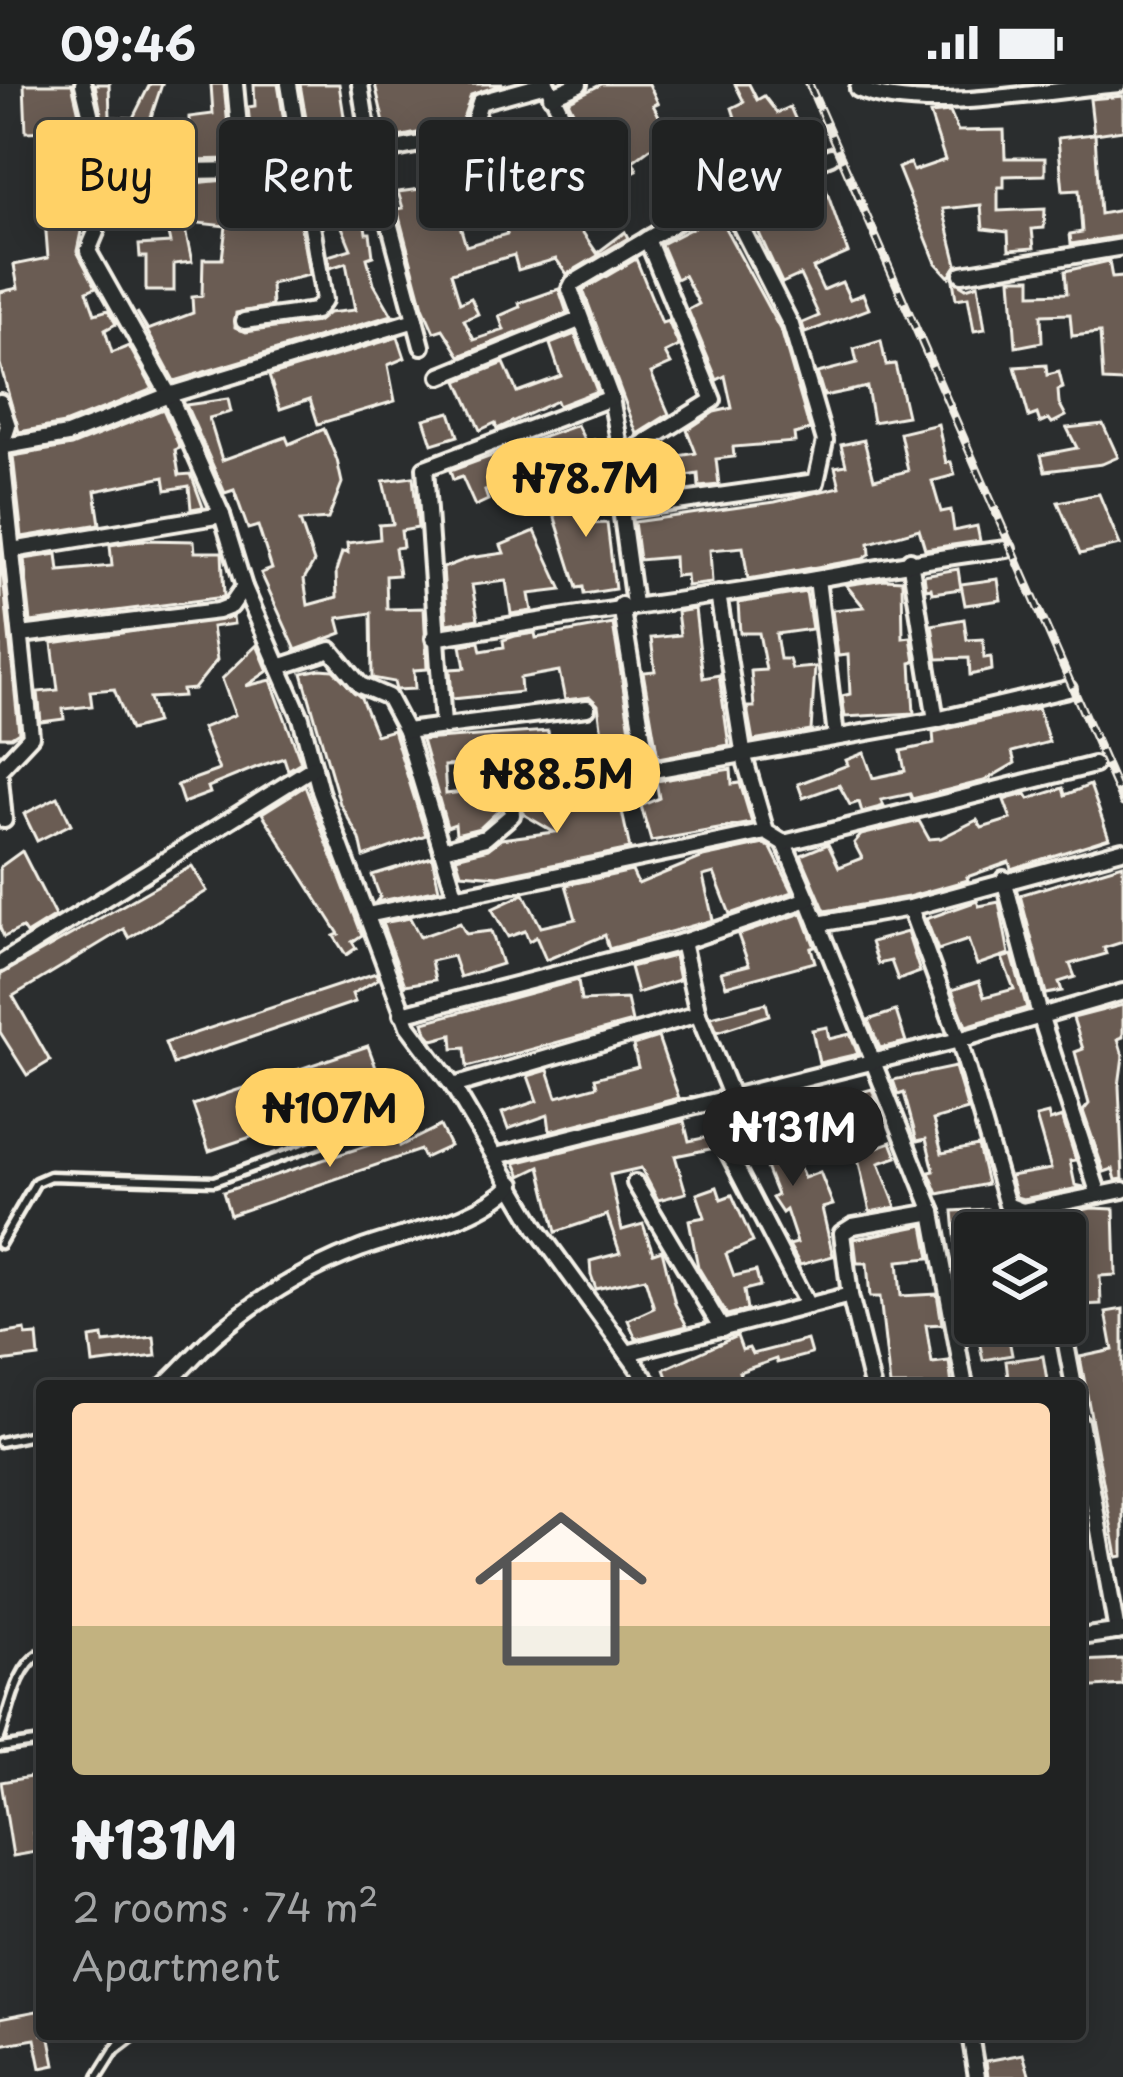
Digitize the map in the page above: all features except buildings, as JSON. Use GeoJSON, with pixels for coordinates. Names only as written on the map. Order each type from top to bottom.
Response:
{"type":"FeatureCollection","features":[{"type":"Feature","properties":{"kind":"street"},"geometry":{"type":"LineString","coordinates":[[83,84],[92,120]]}},
{"type":"Feature","properties":{"kind":"street"},"geometry":{"type":"LineString","coordinates":[[235,84],[238,120]]}},
{"type":"Feature","properties":{"kind":"street"},"geometry":{"type":"LineString","coordinates":[[289,84],[294,120]]}},
{"type":"Feature","properties":{"kind":"street"},"geometry":{"type":"LineString","coordinates":[[360,84],[366,120]]}},
{"type":"Feature","properties":{"kind":"street"},"geometry":{"type":"LineString","coordinates":[[395,148],[470,134],[480,102],[579,84]]}},
{"type":"Feature","properties":{"kind":"street"},"geometry":{"type":"LineString","coordinates":[[858,88],[887,101],[926,101],[1119,84]]}},
{"type":"Feature","properties":{"kind":"street"},"geometry":{"type":"LineString","coordinates":[[548,88],[564,120]]}},
{"type":"Feature","properties":{"kind":"street"},"geometry":{"type":"LineString","coordinates":[[824,159],[831,156]]}},
{"type":"Feature","properties":{"kind":"street"},"geometry":{"type":"LineString","coordinates":[[95,228],[88,251],[169,395],[222,515],[246,591],[301,718],[402,1014],[496,1156],[537,1229],[647,1380]]}},
{"type":"Feature","properties":{"kind":"street"},"geometry":{"type":"LineString","coordinates":[[244,321],[315,311],[324,300],[311,228]]}},
{"type":"Feature","properties":{"kind":"street"},"geometry":{"type":"LineString","coordinates":[[391,228],[422,346]]}},
{"type":"Feature","properties":{"kind":"street"},"geometry":{"type":"LineString","coordinates":[[649,769],[627,604],[622,458],[611,398],[571,297],[573,283],[668,228]]}},
{"type":"Feature","properties":{"kind":"street"},"geometry":{"type":"LineString","coordinates":[[622,510],[816,482],[825,442],[791,326],[742,228]]}},
{"type":"Feature","properties":{"kind":"street"},"geometry":{"type":"LineString","coordinates":[[622,458],[713,400],[647,239]]}},
{"type":"Feature","properties":{"kind":"street"},"geometry":{"type":"LineString","coordinates":[[962,274],[1123,247]]}},
{"type":"Feature","properties":{"kind":"street"},"geometry":{"type":"LineString","coordinates":[[1,447],[67,435],[169,395],[415,320]]}},
{"type":"Feature","properties":{"kind":"street"},"geometry":{"type":"LineString","coordinates":[[442,376],[579,320]]}},
{"type":"Feature","properties":{"kind":"street"},"geometry":{"type":"LineString","coordinates":[[443,725],[425,468],[611,398]]}},
{"type":"Feature","properties":{"kind":"street"},"geometry":{"type":"LineString","coordinates":[[0,402],[8,426],[1,447],[31,736],[0,769]]}},
{"type":"Feature","properties":{"kind":"street"},"geometry":{"type":"LineString","coordinates":[[12,550],[222,515]]}},
{"type":"Feature","properties":{"kind":"street"},"geometry":{"type":"LineString","coordinates":[[434,638],[627,604],[817,579],[910,560],[1007,550]]}},
{"type":"Feature","properties":{"kind":"street"},"geometry":{"type":"LineString","coordinates":[[910,560],[936,720]]}},
{"type":"Feature","properties":{"kind":"street"},"geometry":{"type":"LineString","coordinates":[[817,579],[836,736]]}},
{"type":"Feature","properties":{"kind":"street"},"geometry":{"type":"LineString","coordinates":[[21,635],[218,610],[231,606],[246,591]]}},
{"type":"Feature","properties":{"kind":"street"},"geometry":{"type":"LineString","coordinates":[[718,594],[744,757],[766,832],[784,843],[933,1212],[964,1380]]}},
{"type":"Feature","properties":{"kind":"street"},"geometry":{"type":"LineString","coordinates":[[279,667],[331,650],[360,685],[388,697],[406,731],[456,897]]}},
{"type":"Feature","properties":{"kind":"street"},"geometry":{"type":"LineString","coordinates":[[444,849],[485,838],[512,815],[511,795],[744,757],[1068,689]]}},
{"type":"Feature","properties":{"kind":"street"},"geometry":{"type":"LineString","coordinates":[[406,731],[586,708]]}},
{"type":"Feature","properties":{"kind":"street"},"geometry":{"type":"LineString","coordinates":[[784,843],[1094,765]]}},
{"type":"Feature","properties":{"kind":"street"},"geometry":{"type":"LineString","coordinates":[[0,964],[314,767]]}},
{"type":"Feature","properties":{"kind":"street"},"geometry":{"type":"LineString","coordinates":[[0,778],[4,820]]}},
{"type":"Feature","properties":{"kind":"street"},"geometry":{"type":"LineString","coordinates":[[367,915],[766,832]]}},
{"type":"Feature","properties":{"kind":"street"},"geometry":{"type":"LineString","coordinates":[[818,924],[910,908],[1122,850]]}},
{"type":"Feature","properties":{"kind":"street"},"geometry":{"type":"LineString","coordinates":[[1004,879],[1040,1015],[1099,1195]]}},
{"type":"Feature","properties":{"kind":"street"},"geometry":{"type":"LineString","coordinates":[[402,1014],[682,942],[808,899]]}},
{"type":"Feature","properties":{"kind":"street"},"geometry":{"type":"LineString","coordinates":[[910,908],[959,1040],[1007,1205],[1013,1211],[1042,1208],[1123,1190]]}},
{"type":"Feature","properties":{"kind":"street"},"geometry":{"type":"LineString","coordinates":[[682,942],[724,1098],[727,1150],[808,1306]]}},
{"type":"Feature","properties":{"kind":"street"},"geometry":{"type":"LineString","coordinates":[[496,1156],[959,1040],[1123,992]]}},
{"type":"Feature","properties":{"kind":"street"},"geometry":{"type":"LineString","coordinates":[[452,1086],[698,1013]]}},
{"type":"Feature","properties":{"kind":"street"},"geometry":{"type":"LineString","coordinates":[[635,1183],[722,1329]]}},
{"type":"Feature","properties":{"kind":"street"},"geometry":{"type":"LineString","coordinates":[[170,1380],[216,1335],[274,1291],[364,1247],[447,1221],[502,1196],[513,1184]]}},
{"type":"Feature","properties":{"kind":"street"},"geometry":{"type":"LineString","coordinates":[[1042,1208],[1043,1212]]}},
{"type":"Feature","properties":{"kind":"street"},"geometry":{"type":"LineString","coordinates":[[865,1380],[842,1233],[853,1226],[933,1212]]}},
{"type":"Feature","properties":{"kind":"street"},"geometry":{"type":"LineString","coordinates":[[627,1353],[850,1295]]}},
{"type":"Feature","properties":{"kind":"street"},"geometry":{"type":"LineString","coordinates":[[1067,1344],[1073,1380]]}},
{"type":"Feature","properties":{"kind":"street"},"geometry":{"type":"LineString","coordinates":[[1086,1454],[1120,1632],[1086,1636]]}},
{"type":"Feature","properties":{"kind":"street"},"geometry":{"type":"LineString","coordinates":[[971,2040],[977,2077]]}},
{"type":"Feature","properties":{"kind":"lane"},"geometry":{"type":"LineString","coordinates":[[0,1244],[36,1182],[50,1176],[214,1181],[348,1133]]}},
{"type":"Feature","properties":{"kind":"lane"},"geometry":{"type":"LineString","coordinates":[[0,1442],[36,1434]]}},
{"type":"Feature","properties":{"kind":"lane"},"geometry":{"type":"LineString","coordinates":[[0,1738],[22,1672],[36,1656]]}},
{"type":"Feature","properties":{"kind":"lane"},"geometry":{"type":"LineString","coordinates":[[0,1748],[36,1743]]}},
{"type":"Feature","properties":{"kind":"lane"},"geometry":{"type":"LineString","coordinates":[[98,2077],[120,2040]]}},
{"type":"Feature","properties":{"kind":"lane"},"geometry":{"type":"LineString","coordinates":[[108,2056],[128,2040]]}},
{"type":"Feature","properties":{"kind":"railway"},"geometry":{"type":"LineString","coordinates":[[809,84],[1123,803]]}}]}
